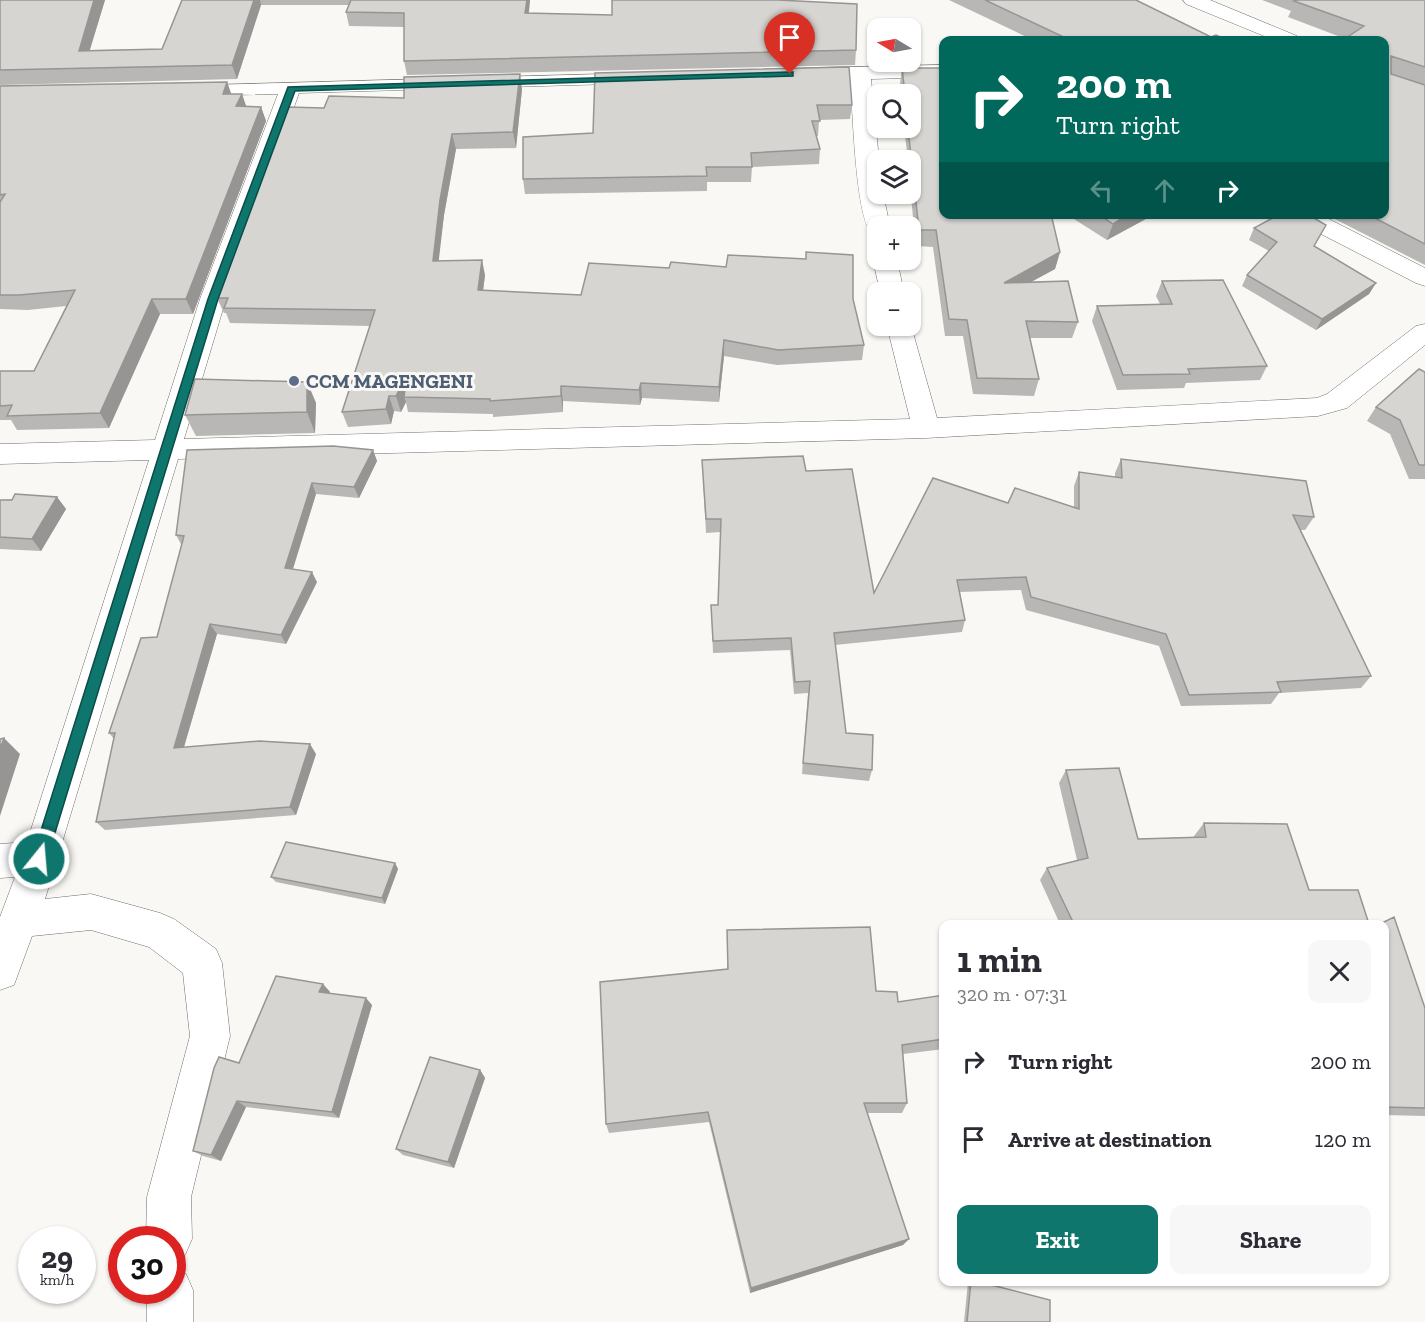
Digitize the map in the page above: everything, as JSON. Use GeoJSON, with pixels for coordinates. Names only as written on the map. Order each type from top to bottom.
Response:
{"type":"FeatureCollection","features":[{"type":"Feature","properties":{"kind":"street"},"geometry":{"type":"LineString","coordinates":[[1193,0],[1280,36]]}},
{"type":"Feature","properties":{"kind":"street"},"geometry":{"type":"LineString","coordinates":[[778,75],[939,71]]}},
{"type":"Feature","properties":{"kind":"street"},"geometry":{"type":"LineString","coordinates":[[860,72],[871,193],[876,216]]}},
{"type":"Feature","properties":{"kind":"street"},"geometry":{"type":"LineString","coordinates":[[163,91],[662,78]]}},
{"type":"Feature","properties":{"kind":"street"},"geometry":{"type":"LineString","coordinates":[[0,971],[39,859],[213,299],[291,88]]}},
{"type":"Feature","properties":{"kind":"street"},"geometry":{"type":"LineString","coordinates":[[1310,219],[1425,278]]}},
{"type":"Feature","properties":{"kind":"street"},"geometry":{"type":"LineString","coordinates":[[0,454],[926,428],[1318,407],[1337,401],[1425,332]]}},
{"type":"Feature","properties":{"kind":"street"},"geometry":{"type":"LineString","coordinates":[[903,336],[926,428]]}},
{"type":"Feature","properties":{"kind":"street"},"geometry":{"type":"LineString","coordinates":[[0,861],[39,859]]}},
{"type":"Feature","properties":{"kind":"street"},"geometry":{"type":"LineString","coordinates":[[19,917],[43,918],[91,912],[160,932],[202,963],[210,1036],[169,1197],[170,1226]]}},
{"type":"Feature","properties":{"kind":"street"},"geometry":{"type":"LineString","coordinates":[[170,1304],[170,1322]]}},
{"type":"Feature","properties":{"kind":"building"},"geometry":{"type":"Polygon","coordinates":[[[0,0],[94,0],[79,51],[162,49],[182,0],[254,0],[232,65],[0,70],[0,0]]]}},
{"type":"Feature","properties":{"kind":"building"},"geometry":{"type":"Polygon","coordinates":[[[351,0],[527,0],[525,13],[612,15],[612,0],[778,0],[857,4],[856,50],[404,61],[404,13],[346,12],[351,0]]]}},
{"type":"Feature","properties":{"kind":"building"},"geometry":{"type":"Polygon","coordinates":[[[985,0],[1136,0],[1209,36],[1062,36],[985,0]]]}},
{"type":"Feature","properties":{"kind":"building"},"geometry":{"type":"Polygon","coordinates":[[[1425,0],[1425,67],[1391,56],[1391,74],[1425,85],[1425,244],[1377,219],[1389,219],[1389,36],[1349,36],[1364,26],[1294,1],[1425,0]]]}},
{"type":"Feature","properties":{"kind":"building"},"geometry":{"type":"Polygon","coordinates":[[[849,67],[852,105],[817,105],[820,121],[812,121],[820,149],[751,153],[752,167],[706,167],[707,176],[523,179],[523,137],[593,133],[595,73],[849,67]]]}},
{"type":"Feature","properties":{"kind":"building"},"geometry":{"type":"Polygon","coordinates":[[[921,68],[939,68],[939,219],[1052,219],[1060,252],[1004,283],[1068,281],[1078,322],[1026,321],[1039,379],[977,378],[967,320],[949,319],[936,230],[921,230],[921,216],[917,216],[916,204],[921,204],[921,150],[910,150],[909,138],[921,138],[921,84],[904,84],[902,72],[921,72],[921,68]]]}},
{"type":"Feature","properties":{"kind":"building"},"geometry":{"type":"Polygon","coordinates":[[[520,74],[513,132],[452,134],[440,200],[433,261],[482,260],[478,290],[581,295],[589,263],[669,268],[671,262],[726,267],[728,255],[806,259],[806,252],[853,255],[853,299],[864,345],[778,350],[724,340],[719,387],[641,383],[639,390],[561,386],[561,396],[490,401],[490,399],[404,397],[407,374],[396,396],[389,396],[386,409],[342,412],[375,310],[224,308],[228,298],[217,298],[287,107],[324,108],[329,96],[404,98],[404,77],[520,74]]]}},
{"type":"Feature","properties":{"kind":"building"},"geometry":{"type":"Polygon","coordinates":[[[227,82],[223,94],[242,94],[236,106],[261,107],[186,299],[152,299],[100,413],[7,416],[12,405],[0,406],[0,371],[34,371],[75,290],[0,295],[0,202],[5,194],[0,195],[0,86],[227,82]]]}},
{"type":"Feature","properties":{"kind":"building"},"geometry":{"type":"Polygon","coordinates":[[[1106,219],[1121,219],[1113,224],[1106,219]]]}},
{"type":"Feature","properties":{"kind":"building"},"geometry":{"type":"Polygon","coordinates":[[[1271,219],[1316,219],[1326,225],[1314,246],[1376,283],[1322,319],[1247,275],[1277,242],[1254,228],[1271,219]]]}},
{"type":"Feature","properties":{"kind":"building"},"geometry":{"type":"Polygon","coordinates":[[[1223,280],[1267,366],[1188,369],[1190,374],[1123,375],[1097,306],[1172,304],[1162,281],[1223,280]]]}},
{"type":"Feature","properties":{"kind":"building"},"geometry":{"type":"Polygon","coordinates":[[[1419,369],[1425,372],[1425,465],[1419,465],[1400,420],[1376,407],[1419,369]]]}},
{"type":"Feature","properties":{"kind":"building"},"geometry":{"type":"Polygon","coordinates":[[[195,379],[307,382],[307,412],[185,415],[195,379]]]}},
{"type":"Feature","properties":{"kind":"building"},"geometry":{"type":"Polygon","coordinates":[[[333,446],[373,450],[354,487],[312,483],[285,568],[312,572],[281,635],[210,624],[174,748],[259,741],[310,744],[290,807],[96,822],[115,733],[109,733],[141,638],[157,637],[184,536],[176,535],[187,450],[333,446]]]}},
{"type":"Feature","properties":{"kind":"building"},"geometry":{"type":"Polygon","coordinates":[[[803,456],[806,471],[852,469],[874,593],[933,478],[1008,503],[1015,488],[1079,509],[1079,472],[1122,478],[1121,459],[1306,481],[1314,517],[1293,515],[1371,676],[1277,682],[1281,692],[1189,695],[1166,634],[1031,597],[1026,577],[957,580],[965,620],[834,633],[846,733],[873,735],[872,770],[803,763],[810,681],[795,682],[791,638],[713,641],[711,605],[718,605],[721,519],[706,519],[702,460],[803,456]]]}},
{"type":"Feature","properties":{"kind":"building"},"geometry":{"type":"Polygon","coordinates":[[[15,494],[57,497],[32,539],[0,537],[0,500],[12,500],[15,494]]]}},
{"type":"Feature","properties":{"kind":"building"},"geometry":{"type":"Polygon","coordinates":[[[1119,768],[1138,839],[1206,837],[1204,823],[1287,824],[1309,890],[1358,890],[1368,920],[1072,920],[1047,868],[1088,858],[1066,770],[1119,768]]]}},
{"type":"Feature","properties":{"kind":"building"},"geometry":{"type":"Polygon","coordinates":[[[286,842],[395,863],[382,898],[271,877],[286,842]]]}},
{"type":"Feature","properties":{"kind":"building"},"geometry":{"type":"Polygon","coordinates":[[[1394,917],[1425,1008],[1425,1108],[1389,1107],[1388,920],[1394,917]]]}},
{"type":"Feature","properties":{"kind":"building"},"geometry":{"type":"Polygon","coordinates":[[[870,927],[876,991],[897,992],[898,1002],[939,996],[939,1040],[902,1045],[907,1103],[864,1103],[909,1239],[751,1288],[708,1112],[606,1124],[600,982],[728,969],[727,930],[870,927]]]}},
{"type":"Feature","properties":{"kind":"building"},"geometry":{"type":"Polygon","coordinates":[[[276,976],[323,984],[319,992],[366,998],[332,1112],[237,1101],[211,1155],[193,1151],[214,1068],[219,1057],[239,1063],[276,976]]]}},
{"type":"Feature","properties":{"kind":"building"},"geometry":{"type":"Polygon","coordinates":[[[430,1057],[480,1070],[448,1162],[396,1149],[430,1057]]]}},
{"type":"Feature","properties":{"kind":"building"},"geometry":{"type":"Polygon","coordinates":[[[971,1286],[995,1286],[1050,1300],[1050,1322],[967,1322],[971,1286]]]}},
{"type":"Feature","properties":{"kind":"place","name":"CCM MAGENGENI"},"geometry":{"type":"Point","coordinates":[294,381]}},
{"type":"Feature","properties":{"kind":"route"},"geometry":{"type":"LineString","coordinates":[[39,859],[213,299],[291,88],[790,74]]}}]}
